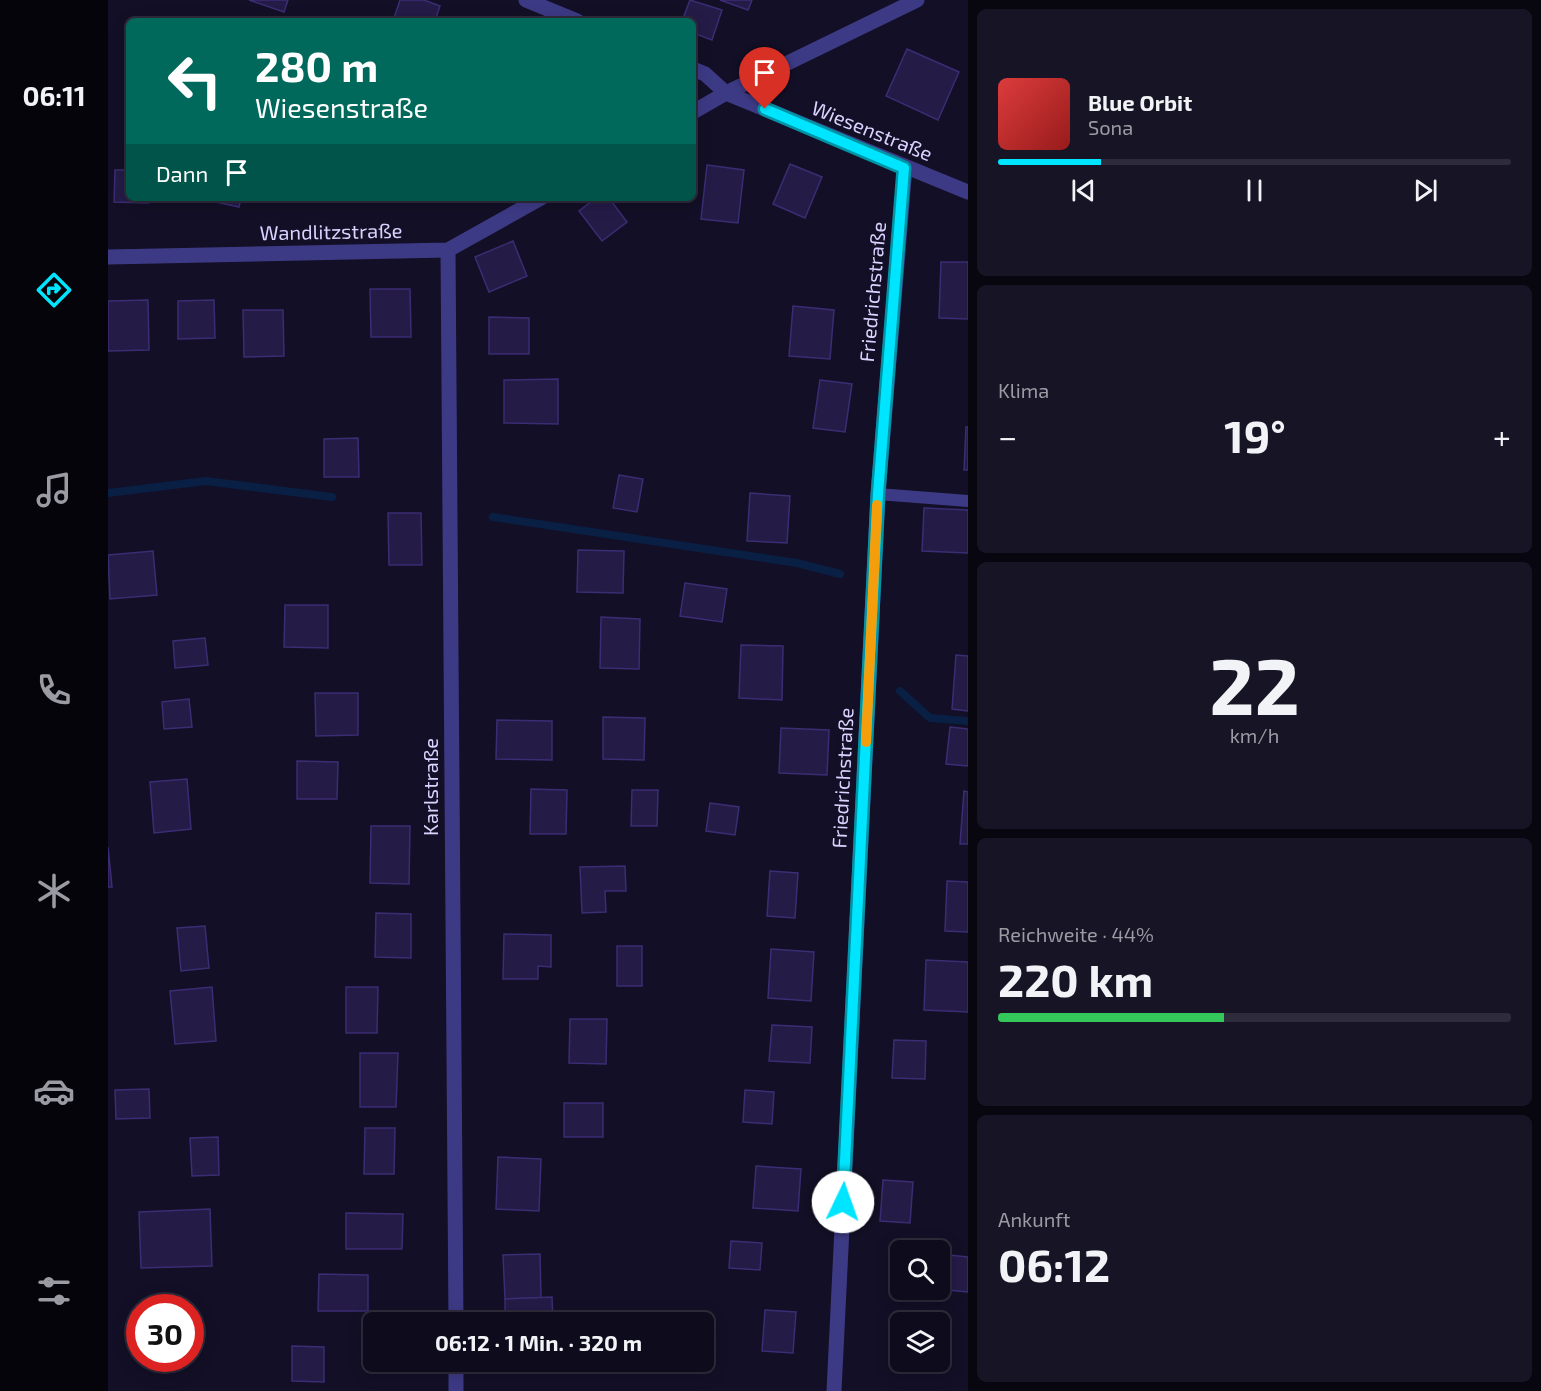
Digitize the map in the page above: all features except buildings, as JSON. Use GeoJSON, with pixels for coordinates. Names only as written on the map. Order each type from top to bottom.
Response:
{"type":"FeatureCollection","features":[{"type":"Feature","properties":{"kind":"street"},"geometry":{"type":"LineString","coordinates":[[526,0],[570,18]]}},
{"type":"Feature","properties":{"kind":"street"},"geometry":{"type":"LineString","coordinates":[[696,110],[726,93],[917,0]]}},
{"type":"Feature","properties":{"kind":"street","name":"Wiesenstraße"},"geometry":{"type":"LineString","coordinates":[[696,70],[705,74],[726,93],[904,168],[968,192]]}},
{"type":"Feature","properties":{"kind":"street","name":"Friedrichstraße"},"geometry":{"type":"LineString","coordinates":[[834,1391],[878,494],[904,168]]}},
{"type":"Feature","properties":{"kind":"street","name":"Wandlitzstraße"},"geometry":{"type":"LineString","coordinates":[[108,257],[448,250],[536,201]]}},
{"type":"Feature","properties":{"kind":"street","name":"Karlstraße"},"geometry":{"type":"LineString","coordinates":[[448,250],[456,1312]]}},
{"type":"Feature","properties":{"kind":"street"},"geometry":{"type":"LineString","coordinates":[[456,1372],[456,1391]]}},
{"type":"Feature","properties":{"kind":"lane"},"geometry":{"type":"LineString","coordinates":[[878,494],[968,501]]}},
{"type":"Feature","properties":{"kind":"waterway"},"geometry":{"type":"LineString","coordinates":[[108,493],[206,481],[332,497]]}},
{"type":"Feature","properties":{"kind":"waterway"},"geometry":{"type":"LineString","coordinates":[[493,517],[797,563],[840,574]]}},
{"type":"Feature","properties":{"kind":"waterway"},"geometry":{"type":"LineString","coordinates":[[900,691],[930,718],[968,721]]}},
{"type":"Feature","properties":{"kind":"slow traffic"},"geometry":{"type":"LineString","coordinates":[[866,742],[877,505]]}},
{"type":"Feature","properties":{"kind":"route"},"geometry":{"type":"LineString","coordinates":[[765,109],[904,168],[878,494],[843,1202]]}}]}
